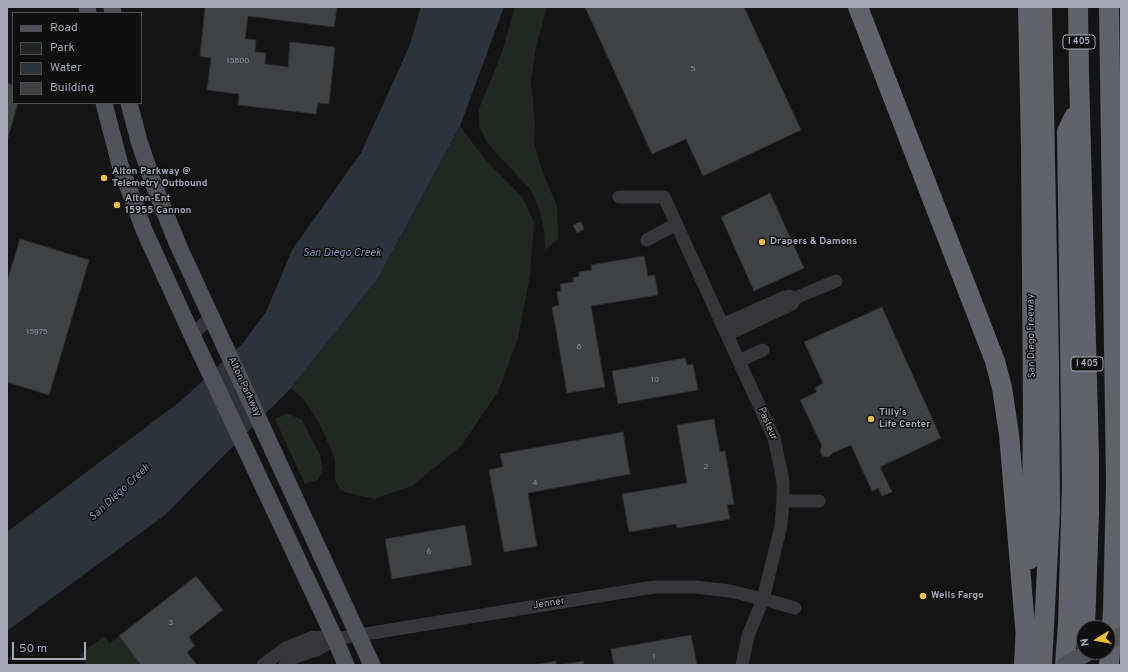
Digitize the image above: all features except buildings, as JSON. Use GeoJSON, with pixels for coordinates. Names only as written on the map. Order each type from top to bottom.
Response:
{"type":"FeatureCollection","features":[{"type":"Feature","properties":{"kind":"highway"},"geometry":{"type":"LineString","coordinates":[[843,7],[995,361]]}},
{"type":"Feature","properties":{"kind":"highway"},"geometry":{"type":"LineString","coordinates":[[858,7],[995,361],[1002,388],[1009,434],[1026,638]]}},
{"type":"Feature","properties":{"kind":"highway","name":"San Diego Freeway"},"geometry":{"type":"LineString","coordinates":[[1024,665],[1032,525],[1033,416],[1031,149],[1028,7]]}},
{"type":"Feature","properties":{"kind":"highway"},"geometry":{"type":"LineString","coordinates":[[1042,7],[1049,354],[1050,512],[1042,665]]}},
{"type":"Feature","properties":{"kind":"highway","name":"I 405"},"geometry":{"type":"LineString","coordinates":[[1078,7],[1089,457],[1089,521],[1085,620]]}},
{"type":"Feature","properties":{"kind":"highway"},"geometry":{"type":"LineString","coordinates":[[1109,7],[1116,483],[1113,611],[1109,665]]}},
{"type":"Feature","properties":{"kind":"highway"},"geometry":{"type":"LineString","coordinates":[[1065,665],[1069,609],[1072,484],[1067,132],[1080,100]]}},
{"type":"Feature","properties":{"kind":"highway"},"geometry":{"type":"LineString","coordinates":[[1116,483],[1121,429]]}},
{"type":"Feature","properties":{"kind":"main road"},"geometry":{"type":"LineString","coordinates":[[104,104],[120,165],[136,210],[192,335],[346,665]]}},
{"type":"Feature","properties":{"kind":"main road","name":"Alton Parkway"},"geometry":{"type":"LineString","coordinates":[[129,104],[139,141],[159,200],[178,245],[372,665]]}},
{"type":"Feature","properties":{"kind":"main road"},"geometry":{"type":"LineString","coordinates":[[1065,665],[1076,659]]}},
{"type":"Feature","properties":{"kind":"street","name":"Pasteur"},"geometry":{"type":"LineString","coordinates":[[619,197],[664,197],[774,438],[780,466],[783,501],[781,526],[763,598],[748,636],[742,665]]}},
{"type":"Feature","properties":{"kind":"street"},"geometry":{"type":"LineString","coordinates":[[647,240],[676,224]]}},
{"type":"Feature","properties":{"kind":"street"},"geometry":{"type":"LineString","coordinates":[[725,330],[790,306],[795,298],[836,281]]}},
{"type":"Feature","properties":{"kind":"street"},"geometry":{"type":"LineString","coordinates":[[192,335],[211,317]]}},
{"type":"Feature","properties":{"kind":"street"},"geometry":{"type":"LineString","coordinates":[[739,361],[763,350]]}},
{"type":"Feature","properties":{"kind":"street"},"geometry":{"type":"LineString","coordinates":[[783,501],[819,501]]}},
{"type":"Feature","properties":{"kind":"street","name":"Jenner"},"geometry":{"type":"LineString","coordinates":[[335,639],[654,587],[695,587],[730,591],[763,598],[796,608]]}},
{"type":"Feature","properties":{"kind":"street"},"geometry":{"type":"LineString","coordinates":[[263,665],[286,648],[305,640],[313,638],[335,639]]}},
{"type":"Feature","properties":{"kind":"street"},"geometry":{"type":"LineString","coordinates":[[285,665],[295,657],[319,649],[335,639]]}},
{"type":"Feature","properties":{"kind":"green space"},"geometry":{"type":"Polygon","coordinates":[[[515,7],[547,7],[536,47],[531,82],[535,124],[534,142],[542,171],[557,206],[558,239],[545,250],[544,231],[540,211],[531,190],[488,144],[479,126],[479,109],[501,55],[515,7]]]}},
{"type":"Feature","properties":{"kind":"green space"},"geometry":{"type":"Polygon","coordinates":[[[460,126],[484,158],[523,198],[534,223],[530,275],[518,338],[499,390],[462,445],[412,486],[374,499],[341,491],[335,480],[335,459],[320,425],[306,402],[291,388],[378,278],[460,126]]]}},
{"type":"Feature","properties":{"kind":"green space"},"geometry":{"type":"Polygon","coordinates":[[[287,413],[302,420],[320,455],[323,469],[318,480],[305,484],[275,419],[287,413]]]}},
{"type":"Feature","properties":{"kind":"green space"},"geometry":{"type":"Polygon","coordinates":[[[104,636],[110,643],[119,636],[141,665],[87,665],[79,655],[104,636]]]}},
{"type":"Feature","properties":{"kind":"water","name":"San Diego Creek"},"geometry":{"type":"Polygon","coordinates":[[[421,7],[504,7],[460,126],[378,278],[291,388],[165,515],[7,631],[7,532],[182,400],[243,343],[266,312],[292,250],[361,153],[409,47],[421,7]]]}},
{"type":"Feature","properties":{"kind":"place","name":"Alton Parkway @ Telemetry Outbound"},"geometry":{"type":"Point","coordinates":[104,178]}},
{"type":"Feature","properties":{"kind":"place","name":"Alton-Ent 15955 Cannon"},"geometry":{"type":"Point","coordinates":[117,205]}},
{"type":"Feature","properties":{"kind":"place","name":"Drapers & Damons"},"geometry":{"type":"Point","coordinates":[762,242]}},
{"type":"Feature","properties":{"kind":"place","name":"Tilly's Life Center"},"geometry":{"type":"Point","coordinates":[871,419]}},
{"type":"Feature","properties":{"kind":"place","name":"Wells Fargo"},"geometry":{"type":"Point","coordinates":[923,596]}}]}
